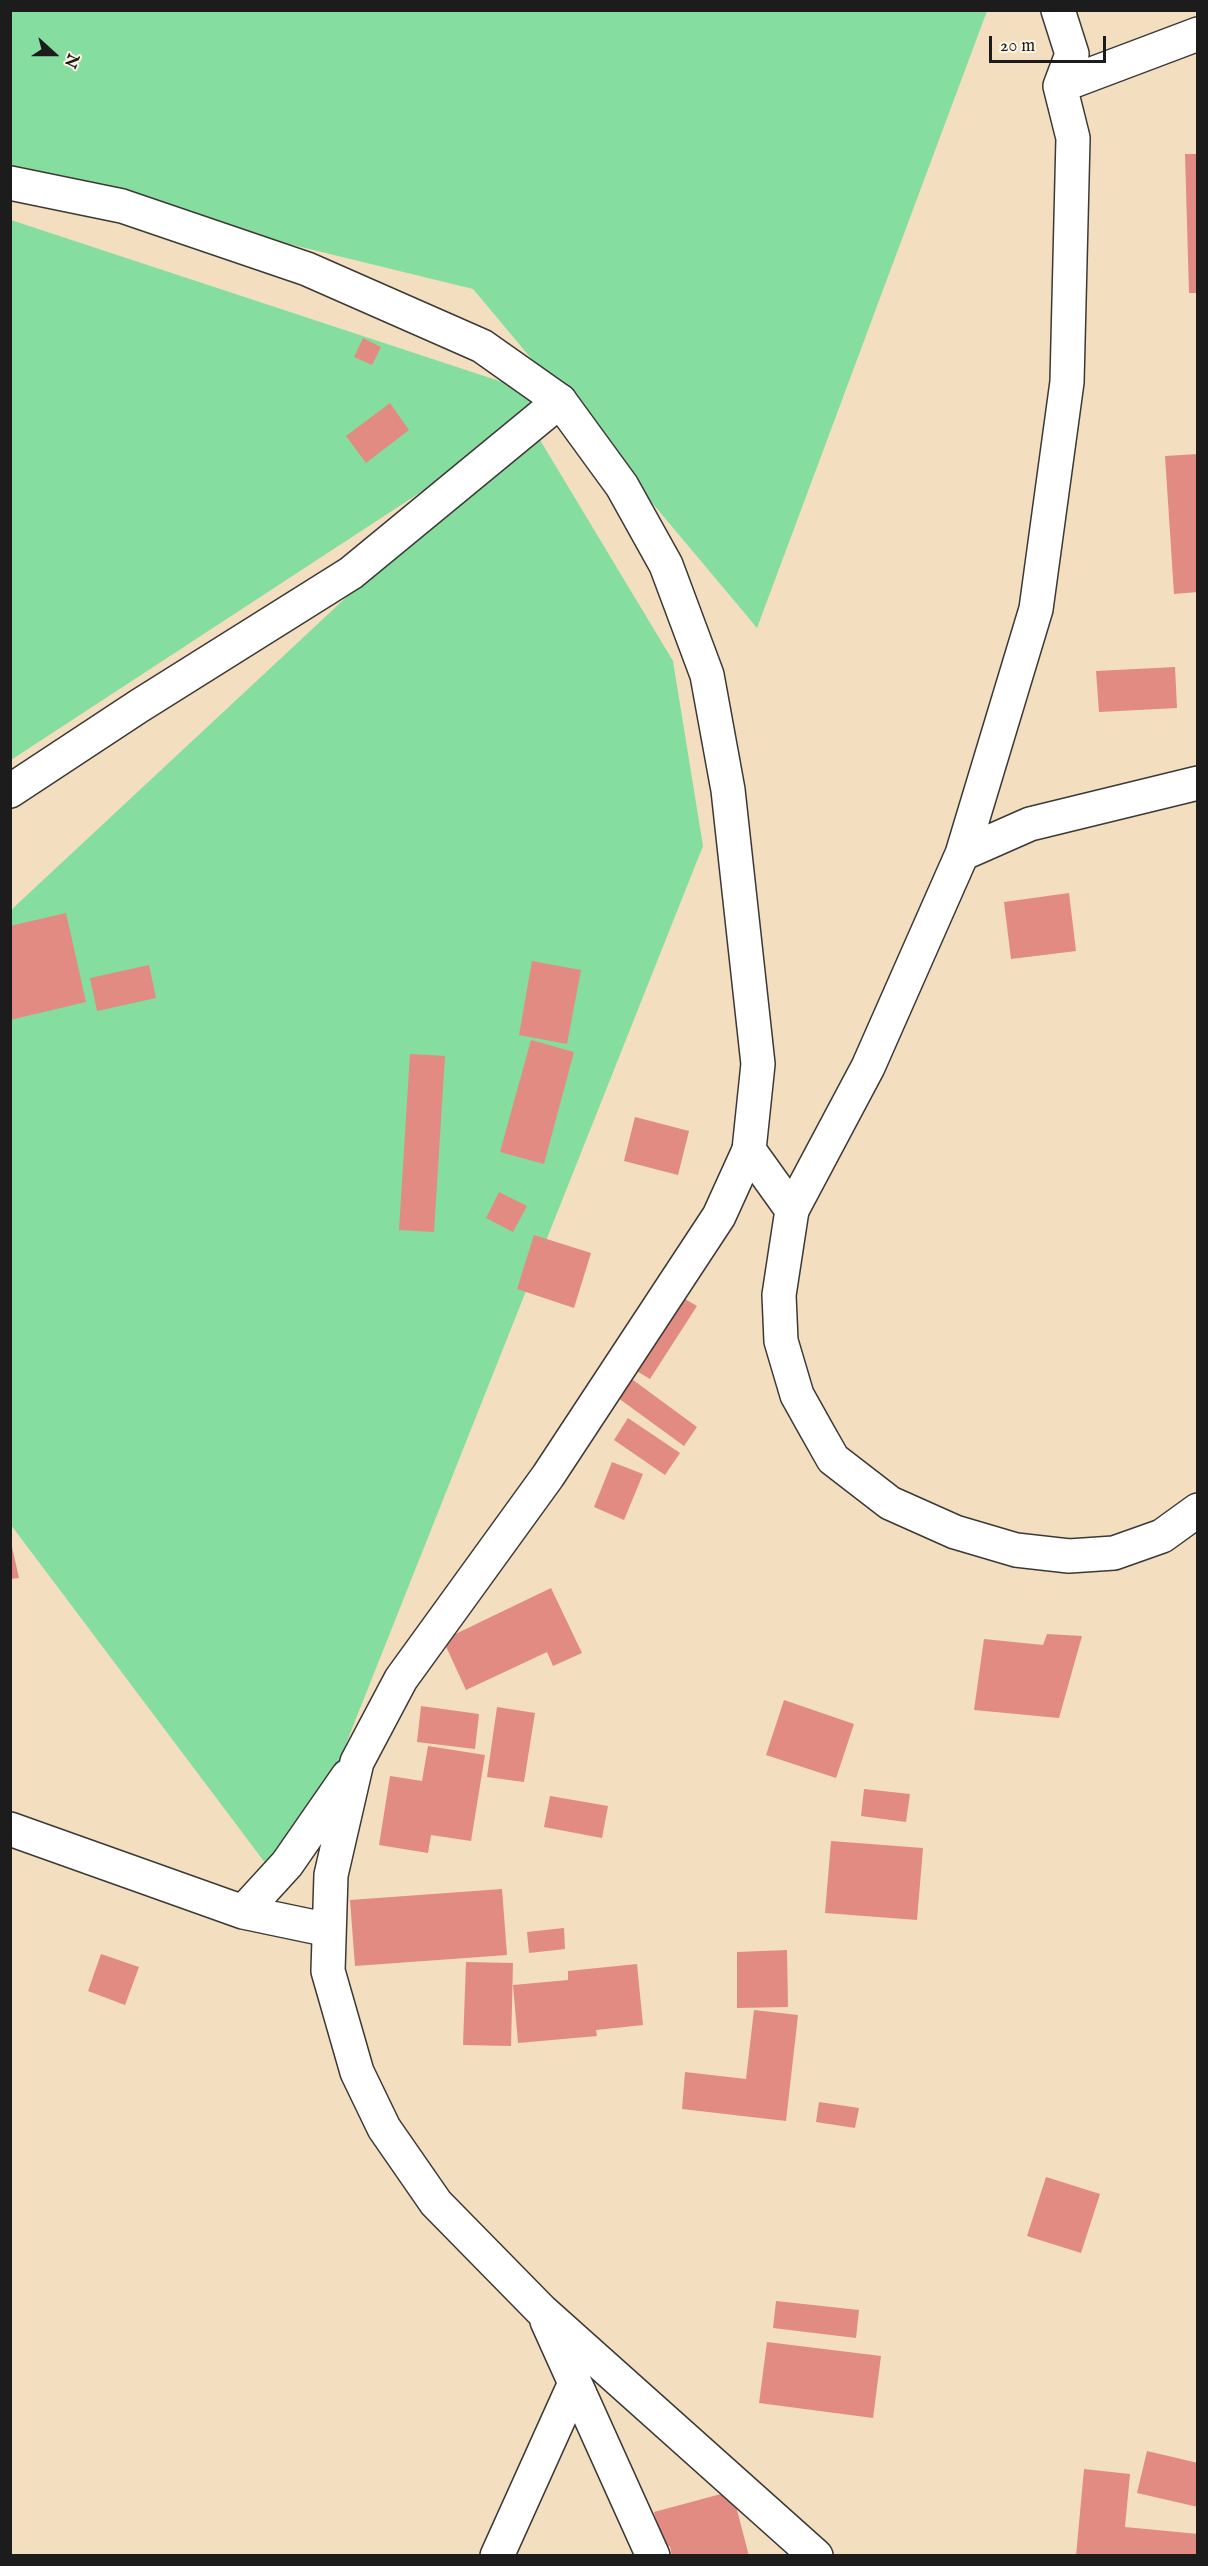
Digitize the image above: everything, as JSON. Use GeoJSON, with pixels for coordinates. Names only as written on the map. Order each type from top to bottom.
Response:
{"type":"FeatureCollection","features":[{"type":"Feature","properties":{"kind":"street"},"geometry":{"type":"LineString","coordinates":[[1058,10],[1072,54],[1060,86],[1073,138],[1067,382],[1036,609],[962,854],[867,1066],[792,1210],[779,1295],[782,1341],[797,1395],[833,1459],[890,1503],[965,1535],[1016,1550],[1069,1556],[1114,1553],[1162,1536],[1197,1510]]}},
{"type":"Feature","properties":{"kind":"street"},"geometry":{"type":"LineString","coordinates":[[1060,86],[1197,34]]}},
{"type":"Feature","properties":{"kind":"street"},"geometry":{"type":"LineString","coordinates":[[10,183],[122,206],[307,269],[482,346],[560,401],[622,486],[666,565],[707,675],[728,790],[758,1064],[749,1150],[719,1215],[549,1476],[401,1679],[357,1762],[286,1864],[243,1912]]}},
{"type":"Feature","properties":{"kind":"street"},"geometry":{"type":"LineString","coordinates":[[10,790],[351,573],[560,401]]}},
{"type":"Feature","properties":{"kind":"street"},"geometry":{"type":"LineString","coordinates":[[962,854],[1029,824],[1197,783]]}},
{"type":"Feature","properties":{"kind":"street"},"geometry":{"type":"LineString","coordinates":[[749,1150],[792,1210]]}},
{"type":"Feature","properties":{"kind":"street"},"geometry":{"type":"LineString","coordinates":[[357,1762],[331,1875],[328,1971],[357,2072],[384,2128],[436,2203],[542,2311],[816,2556]]}},
{"type":"Feature","properties":{"kind":"street"},"geometry":{"type":"LineString","coordinates":[[10,1829],[243,1912],[329,1930]]}},
{"type":"Feature","properties":{"kind":"street"},"geometry":{"type":"LineString","coordinates":[[542,2311],[652,2556]]}},
{"type":"Feature","properties":{"kind":"street"},"geometry":{"type":"LineString","coordinates":[[497,2556],[575,2383]]}},
{"type":"Feature","properties":{"kind":"green space"},"geometry":{"type":"Polygon","coordinates":[[[11,11],[987,11],[757,628],[473,289],[11,176],[11,11]]]}},
{"type":"Feature","properties":{"kind":"green space"},"geometry":{"type":"Polygon","coordinates":[[[11,220],[560,401],[11,760],[11,220]]]}},
{"type":"Feature","properties":{"kind":"green space"},"geometry":{"type":"Polygon","coordinates":[[[531,425],[673,661],[703,846],[287,1892],[11,1525],[11,910],[531,425]]]}},
{"type":"Feature","properties":{"kind":"building"},"geometry":{"type":"Polygon","coordinates":[[[1185,154],[1198,154],[1198,293],[1189,293],[1185,154]]]}},
{"type":"Feature","properties":{"kind":"building"},"geometry":{"type":"Polygon","coordinates":[[[363,338],[381,347],[372,365],[354,357],[363,338]]]}},
{"type":"Feature","properties":{"kind":"building"},"geometry":{"type":"Polygon","coordinates":[[[390,403],[409,430],[366,463],[346,436],[390,403]]]}},
{"type":"Feature","properties":{"kind":"building"},"geometry":{"type":"Polygon","coordinates":[[[1198,454],[1198,592],[1174,594],[1165,456],[1198,454]]]}},
{"type":"Feature","properties":{"kind":"building"},"geometry":{"type":"Polygon","coordinates":[[[1175,667],[1177,708],[1099,712],[1096,671],[1175,667]]]}},
{"type":"Feature","properties":{"kind":"building"},"geometry":{"type":"Polygon","coordinates":[[[1069,893],[1076,951],[1011,959],[1004,902],[1069,893]]]}},
{"type":"Feature","properties":{"kind":"building"},"geometry":{"type":"Polygon","coordinates":[[[66,913],[86,1002],[10,1020],[10,926],[66,913]]]}},
{"type":"Feature","properties":{"kind":"building"},"geometry":{"type":"Polygon","coordinates":[[[532,961],[581,970],[567,1044],[519,1035],[532,961]]]}},
{"type":"Feature","properties":{"kind":"building"},"geometry":{"type":"Polygon","coordinates":[[[149,965],[156,998],[97,1011],[90,978],[149,965]]]}},
{"type":"Feature","properties":{"kind":"building"},"geometry":{"type":"Polygon","coordinates":[[[531,1040],[574,1052],[544,1164],[500,1152],[531,1040]]]}},
{"type":"Feature","properties":{"kind":"building"},"geometry":{"type":"Polygon","coordinates":[[[410,1054],[445,1056],[434,1232],[399,1230],[410,1054]]]}},
{"type":"Feature","properties":{"kind":"building"},"geometry":{"type":"Polygon","coordinates":[[[635,1117],[689,1131],[678,1175],[624,1161],[635,1117]]]}},
{"type":"Feature","properties":{"kind":"building"},"geometry":{"type":"Polygon","coordinates":[[[499,1192],[527,1206],[513,1232],[486,1218],[499,1192]]]}},
{"type":"Feature","properties":{"kind":"building"},"geometry":{"type":"Polygon","coordinates":[[[534,1235],[591,1253],[574,1308],[517,1289],[534,1235]]]}},
{"type":"Feature","properties":{"kind":"building"},"geometry":{"type":"Polygon","coordinates":[[[675,1293],[697,1306],[650,1379],[630,1367],[675,1293]]]}},
{"type":"Feature","properties":{"kind":"building"},"geometry":{"type":"Polygon","coordinates":[[[629,1377],[697,1427],[684,1446],[614,1395],[629,1377]]]}},
{"type":"Feature","properties":{"kind":"building"},"geometry":{"type":"Polygon","coordinates":[[[628,1418],[680,1453],[665,1475],[614,1440],[628,1418]]]}},
{"type":"Feature","properties":{"kind":"building"},"geometry":{"type":"Polygon","coordinates":[[[612,1462],[643,1474],[624,1520],[594,1507],[612,1462]]]}},
{"type":"Feature","properties":{"kind":"building"},"geometry":{"type":"Polygon","coordinates":[[[10,1538],[19,1578],[10,1579],[10,1538]]]}},
{"type":"Feature","properties":{"kind":"building"},"geometry":{"type":"Polygon","coordinates":[[[551,1588],[582,1653],[553,1666],[547,1652],[466,1690],[443,1640],[551,1588]]]}},
{"type":"Feature","properties":{"kind":"building"},"geometry":{"type":"Polygon","coordinates":[[[1047,1634],[1082,1636],[1059,1718],[974,1710],[984,1639],[1043,1645],[1047,1634]]]}},
{"type":"Feature","properties":{"kind":"building"},"geometry":{"type":"Polygon","coordinates":[[[784,1700],[854,1724],[836,1778],[766,1755],[784,1700]]]}},
{"type":"Feature","properties":{"kind":"building"},"geometry":{"type":"Polygon","coordinates":[[[421,1706],[479,1714],[475,1749],[417,1742],[421,1706]]]}},
{"type":"Feature","properties":{"kind":"building"},"geometry":{"type":"Polygon","coordinates":[[[497,1707],[535,1713],[524,1782],[487,1777],[497,1707]]]}},
{"type":"Feature","properties":{"kind":"building"},"geometry":{"type":"Polygon","coordinates":[[[428,1746],[485,1755],[471,1841],[431,1835],[428,1853],[379,1845],[390,1776],[422,1781],[428,1746]]]}},
{"type":"Feature","properties":{"kind":"building"},"geometry":{"type":"Polygon","coordinates":[[[864,1789],[910,1794],[906,1822],[861,1816],[864,1789]]]}},
{"type":"Feature","properties":{"kind":"building"},"geometry":{"type":"Polygon","coordinates":[[[550,1796],[608,1806],[602,1838],[544,1827],[550,1796]]]}},
{"type":"Feature","properties":{"kind":"building"},"geometry":{"type":"Polygon","coordinates":[[[831,1841],[923,1848],[917,1920],[825,1913],[831,1841]]]}},
{"type":"Feature","properties":{"kind":"building"},"geometry":{"type":"Polygon","coordinates":[[[502,1889],[507,1955],[355,1966],[350,1900],[502,1889]]]}},
{"type":"Feature","properties":{"kind":"building"},"geometry":{"type":"Polygon","coordinates":[[[564,1928],[565,1949],[529,1953],[527,1932],[564,1928]]]}},
{"type":"Feature","properties":{"kind":"building"},"geometry":{"type":"Polygon","coordinates":[[[787,1950],[788,2007],[737,2008],[737,1952],[787,1950]]]}},
{"type":"Feature","properties":{"kind":"building"},"geometry":{"type":"Polygon","coordinates":[[[101,1954],[139,1967],[125,2005],[88,1991],[101,1954]]]}},
{"type":"Feature","properties":{"kind":"building"},"geometry":{"type":"Polygon","coordinates":[[[466,1962],[513,1963],[511,2046],[463,2045],[466,1962]]]}},
{"type":"Feature","properties":{"kind":"building"},"geometry":{"type":"Polygon","coordinates":[[[637,1964],[643,2025],[596,2030],[597,2036],[518,2043],[513,1985],[568,1980],[568,1971],[637,1964]]]}},
{"type":"Feature","properties":{"kind":"building"},"geometry":{"type":"Polygon","coordinates":[[[754,2010],[798,2015],[786,2121],[682,2109],[685,2072],[746,2079],[754,2010]]]}},
{"type":"Feature","properties":{"kind":"building"},"geometry":{"type":"Polygon","coordinates":[[[819,2102],[859,2108],[855,2128],[816,2122],[819,2102]]]}},
{"type":"Feature","properties":{"kind":"building"},"geometry":{"type":"Polygon","coordinates":[[[1046,2177],[1100,2194],[1081,2253],[1027,2236],[1046,2177]]]}},
{"type":"Feature","properties":{"kind":"building"},"geometry":{"type":"Polygon","coordinates":[[[776,2301],[859,2310],[856,2338],[773,2328],[776,2301]]]}},
{"type":"Feature","properties":{"kind":"building"},"geometry":{"type":"Polygon","coordinates":[[[767,2342],[881,2356],[873,2418],[759,2403],[767,2342]]]}},
{"type":"Feature","properties":{"kind":"building"},"geometry":{"type":"Polygon","coordinates":[[[1147,2451],[1198,2463],[1198,2507],[1137,2493],[1147,2451]]]}},
{"type":"Feature","properties":{"kind":"building"},"geometry":{"type":"Polygon","coordinates":[[[1084,2469],[1130,2474],[1125,2527],[1198,2534],[1198,2556],[1076,2556],[1084,2469]]]}},
{"type":"Feature","properties":{"kind":"building"},"geometry":{"type":"Polygon","coordinates":[[[732,2491],[749,2556],[672,2556],[670,2546],[664,2548],[654,2512],[732,2491]]]}}]}
